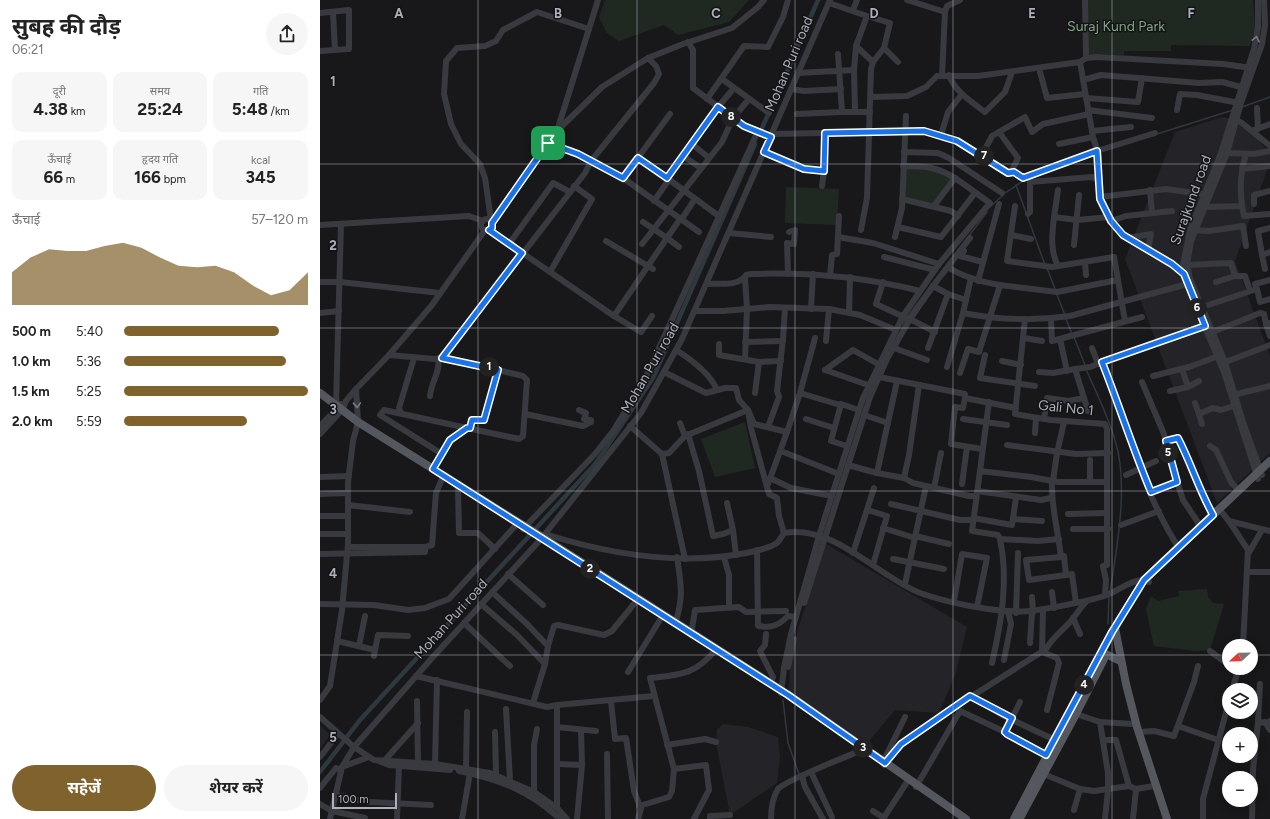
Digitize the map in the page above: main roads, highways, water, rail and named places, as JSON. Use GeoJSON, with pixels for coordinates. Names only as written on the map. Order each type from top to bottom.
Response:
{"type":"FeatureCollection","features":[{"type":"Feature","properties":{"kind":"main road"},"geometry":{"type":"LineString","coordinates":[[320,393],[357,424],[458,489],[496,510]]}},
{"type":"Feature","properties":{"kind":"main road"},"geometry":{"type":"LineString","coordinates":[[320,399],[338,409]]}},
{"type":"Feature","properties":{"kind":"main road"},"geometry":{"type":"LineString","coordinates":[[357,424],[433,469],[523,527],[540,536],[691,636],[770,684],[862,749],[966,819]]}},
{"type":"Feature","properties":{"kind":"main road"},"geometry":{"type":"LineString","coordinates":[[1146,581],[1259,475],[1270,461]]}},
{"type":"Feature","properties":{"kind":"main road"},"geometry":{"type":"LineString","coordinates":[[1019,819],[1040,773],[1046,755],[1114,634],[1146,581],[1200,527],[1218,512],[1238,490],[1270,468]]}},
{"type":"Feature","properties":{"kind":"main road"},"geometry":{"type":"LineString","coordinates":[[662,617],[675,624],[691,636]]}},
{"type":"Feature","properties":{"kind":"main road"},"geometry":{"type":"LineString","coordinates":[[1014,819],[1076,714],[1106,654],[1114,634]]}},
{"type":"Feature","properties":{"kind":"main road"},"geometry":{"type":"LineString","coordinates":[[1114,634],[1122,685],[1164,819]]}},
{"type":"Feature","properties":{"kind":"main road"},"geometry":{"type":"LineString","coordinates":[[1114,634],[1139,732],[1167,819]]}},
{"type":"Feature","properties":{"kind":"main road"},"geometry":{"type":"LineString","coordinates":[[715,650],[784,694]]}},
{"type":"Feature","properties":{"kind":"main road"},"geometry":{"type":"LineString","coordinates":[[1106,654],[1118,660]]}},
{"type":"Feature","properties":{"kind":"main road"},"geometry":{"type":"LineString","coordinates":[[938,801],[962,819]]}},
{"type":"Feature","properties":{"kind":"waterway"},"geometry":{"type":"LineString","coordinates":[[759,135],[818,0]]}},
{"type":"Feature","properties":{"kind":"waterway"},"geometry":{"type":"LineString","coordinates":[[1242,107],[1270,97]]}},
{"type":"Feature","properties":{"kind":"waterway"},"geometry":{"type":"LineString","coordinates":[[1157,134],[1233,110]]}},
{"type":"Feature","properties":{"kind":"waterway"},"geometry":{"type":"LineString","coordinates":[[320,772],[360,720],[596,463],[653,378],[755,144]]}},
{"type":"Feature","properties":{"kind":"waterway"},"geometry":{"type":"LineString","coordinates":[[1005,193],[1023,181]]}},
{"type":"Feature","properties":{"kind":"waterway"},"geometry":{"type":"LineString","coordinates":[[1016,185],[1045,265]]}},
{"type":"Feature","properties":{"kind":"waterway"},"geometry":{"type":"LineString","coordinates":[[990,207],[1002,196]]}},
{"type":"Feature","properties":{"kind":"waterway"},"geometry":{"type":"LineString","coordinates":[[907,317],[987,212]]}},
{"type":"Feature","properties":{"kind":"waterway"},"geometry":{"type":"LineString","coordinates":[[1047,268],[1055,289]]}},
{"type":"Feature","properties":{"kind":"waterway"},"geometry":{"type":"LineString","coordinates":[[1057,295],[1065,315]]}},
{"type":"Feature","properties":{"kind":"waterway"},"geometry":{"type":"LineString","coordinates":[[1066,319],[1072,334]]}},
{"type":"Feature","properties":{"kind":"waterway"},"geometry":{"type":"LineString","coordinates":[[902,325],[905,320]]}},
{"type":"Feature","properties":{"kind":"waterway"},"geometry":{"type":"LineString","coordinates":[[1074,337],[1085,365]]}},
{"type":"Feature","properties":{"kind":"waterway"},"geometry":{"type":"LineString","coordinates":[[1086,369],[1102,404],[1115,440],[1119,457],[1121,476],[1120,516],[1110,592]]}},
{"type":"Feature","properties":{"kind":"waterway"},"geometry":{"type":"LineString","coordinates":[[1108,624],[1109,596]]}},
{"type":"Feature","properties":{"kind":"waterway"},"geometry":{"type":"LineString","coordinates":[[783,700],[788,743],[799,774]]}},
{"type":"Feature","properties":{"kind":"park label","name":"Suraj Kund Park"},"geometry":{"type":"Point","coordinates":[1116,26]}}]}
